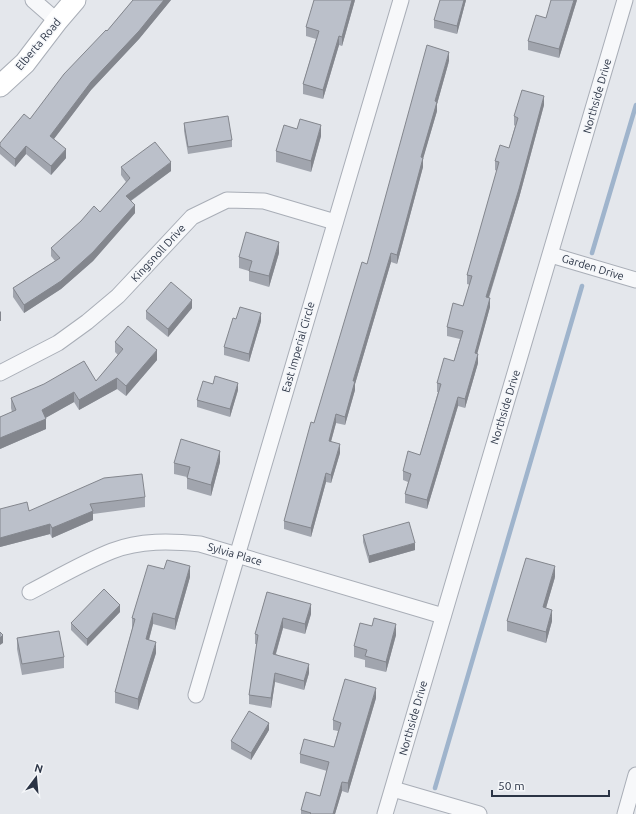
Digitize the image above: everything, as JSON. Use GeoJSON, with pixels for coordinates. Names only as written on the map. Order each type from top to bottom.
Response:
{"type":"FeatureCollection","features":[{"type":"Feature","properties":{"kind":"street"},"geometry":{"type":"LineString","coordinates":[[33,0],[56,21]]}},
{"type":"Feature","properties":{"kind":"street","name":"Elberta Road"},"geometry":{"type":"LineString","coordinates":[[0,86],[25,63],[56,21],[76,0]]}},
{"type":"Feature","properties":{"kind":"street","name":"East Imperial Circle"},"geometry":{"type":"LineString","coordinates":[[196,695],[401,0]]}},
{"type":"Feature","properties":{"kind":"street","name":"Northside Drive"},"geometry":{"type":"LineString","coordinates":[[385,814],[625,0]]}},
{"type":"Feature","properties":{"kind":"street","name":"Kingsnoll Drive"},"geometry":{"type":"LineString","coordinates":[[0,373],[58,343],[87,322],[118,296],[192,217],[227,200],[264,201],[335,222]]}},
{"type":"Feature","properties":{"kind":"street","name":"Garden Drive"},"geometry":{"type":"LineString","coordinates":[[551,255],[636,280]]}},
{"type":"Feature","properties":{"kind":"street","name":"Sylvia Place"},"geometry":{"type":"LineString","coordinates":[[30,592],[113,551],[143,544],[173,541],[200,544],[237,554],[443,616]]}},
{"type":"Feature","properties":{"kind":"street"},"geometry":{"type":"LineString","coordinates":[[625,814],[636,775]]}},
{"type":"Feature","properties":{"kind":"street"},"geometry":{"type":"LineString","coordinates":[[393,789],[479,814]]}},
{"type":"Feature","properties":{"kind":"building"},"geometry":{"type":"Polygon","coordinates":[[[133,0],[164,0],[139,31],[91,82],[50,136],[66,149],[51,166],[26,146],[15,159],[0,146],[0,143],[24,114],[30,119],[64,74],[106,30],[107,31],[133,0]]]}},
{"type":"Feature","properties":{"kind":"building"},"geometry":{"type":"Polygon","coordinates":[[[314,0],[352,0],[342,37],[339,36],[323,90],[303,84],[319,31],[306,27],[314,0]]]}},
{"type":"Feature","properties":{"kind":"building"},"geometry":{"type":"Polygon","coordinates":[[[440,0],[464,0],[457,26],[434,20],[440,0]]]}},
{"type":"Feature","properties":{"kind":"building"},"geometry":{"type":"Polygon","coordinates":[[[551,0],[574,0],[559,49],[528,41],[536,15],[546,18],[551,0]]]}},
{"type":"Feature","properties":{"kind":"building"},"geometry":{"type":"Polygon","coordinates":[[[427,45],[449,52],[435,101],[437,102],[421,157],[423,158],[397,255],[391,253],[353,381],[355,381],[345,417],[336,414],[329,441],[340,444],[331,475],[326,473],[311,528],[284,521],[311,422],[314,423],[362,262],[367,264],[427,45]]]}},
{"type":"Feature","properties":{"kind":"building"},"geometry":{"type":"Polygon","coordinates":[[[522,90],[544,96],[519,189],[486,297],[490,298],[475,353],[478,354],[465,399],[458,397],[427,500],[405,494],[411,474],[403,471],[408,451],[420,455],[441,384],[437,383],[444,358],[454,361],[463,331],[447,327],[453,303],[463,306],[472,276],[467,275],[499,162],[495,161],[500,145],[509,148],[518,118],[514,116],[522,90]]]}},
{"type":"Feature","properties":{"kind":"building"},"geometry":{"type":"Polygon","coordinates":[[[228,116],[232,140],[188,147],[184,123],[228,116]]]}},
{"type":"Feature","properties":{"kind":"building"},"geometry":{"type":"Polygon","coordinates":[[[300,119],[321,125],[311,161],[276,151],[284,125],[297,129],[300,119]]]}},
{"type":"Feature","properties":{"kind":"building"},"geometry":{"type":"Polygon","coordinates":[[[155,142],[171,162],[126,196],[135,205],[93,252],[61,281],[24,305],[13,288],[60,258],[51,248],[81,221],[94,206],[100,212],[130,178],[121,167],[155,142]]]}},
{"type":"Feature","properties":{"kind":"building"},"geometry":{"type":"Polygon","coordinates":[[[246,232],[279,242],[269,276],[249,271],[252,261],[239,257],[246,232]]]}},
{"type":"Feature","properties":{"kind":"building"},"geometry":{"type":"Polygon","coordinates":[[[171,282],[192,300],[168,329],[146,311],[171,282]]]}},
{"type":"Feature","properties":{"kind":"building"},"geometry":{"type":"Polygon","coordinates":[[[240,307],[261,313],[249,354],[224,347],[233,318],[236,319],[240,307]]]}},
{"type":"Feature","properties":{"kind":"building"},"geometry":{"type":"Polygon","coordinates":[[[128,326],[157,350],[126,386],[117,378],[79,400],[74,392],[42,410],[46,419],[0,438],[0,417],[16,410],[11,398],[44,384],[84,361],[96,381],[123,349],[115,342],[128,326]]]}},
{"type":"Feature","properties":{"kind":"building"},"geometry":{"type":"Polygon","coordinates":[[[215,376],[238,383],[230,409],[197,400],[203,381],[213,384],[215,376]]]}},
{"type":"Feature","properties":{"kind":"building"},"geometry":{"type":"Polygon","coordinates":[[[181,439],[220,451],[211,485],[187,478],[190,467],[174,463],[181,439]]]}},
{"type":"Feature","properties":{"kind":"building"},"geometry":{"type":"Polygon","coordinates":[[[142,474],[145,497],[90,504],[93,511],[52,528],[50,524],[0,538],[0,509],[27,502],[29,511],[104,478],[142,474]]]}},
{"type":"Feature","properties":{"kind":"building"},"geometry":{"type":"Polygon","coordinates":[[[409,522],[415,543],[369,556],[363,535],[409,522]]]}},
{"type":"Feature","properties":{"kind":"building"},"geometry":{"type":"Polygon","coordinates":[[[526,558],[555,566],[543,607],[552,610],[546,632],[507,621],[526,558]]]}},
{"type":"Feature","properties":{"kind":"building"},"geometry":{"type":"Polygon","coordinates":[[[167,560],[190,566],[175,619],[153,613],[146,639],[156,642],[138,699],[115,692],[135,619],[132,618],[148,565],[164,569],[167,560]]]}},
{"type":"Feature","properties":{"kind":"building"},"geometry":{"type":"Polygon","coordinates":[[[104,589],[120,605],[87,639],[71,623],[104,589]]]}},
{"type":"Feature","properties":{"kind":"building"},"geometry":{"type":"Polygon","coordinates":[[[267,592],[311,604],[305,624],[283,618],[273,654],[309,664],[304,681],[275,673],[271,698],[249,695],[258,635],[255,634],[267,592]]]}},
{"type":"Feature","properties":{"kind":"building"},"geometry":{"type":"Polygon","coordinates":[[[374,618],[396,624],[386,662],[365,656],[367,650],[354,646],[360,623],[372,626],[374,618]]]}},
{"type":"Feature","properties":{"kind":"building"},"geometry":{"type":"Polygon","coordinates":[[[59,631],[64,657],[22,664],[17,638],[59,631]]]}},
{"type":"Feature","properties":{"kind":"building"},"geometry":{"type":"Polygon","coordinates":[[[345,679],[376,688],[348,783],[342,782],[333,814],[310,814],[311,813],[301,810],[306,792],[320,796],[329,762],[300,754],[304,739],[334,747],[341,723],[333,720],[345,679]]]}},
{"type":"Feature","properties":{"kind":"building"},"geometry":{"type":"Polygon","coordinates":[[[249,711],[269,723],[251,753],[231,741],[249,711]]]}},
{"type":"Feature","properties":{"kind":"waterway"},"geometry":{"type":"LineString","coordinates":[[592,253],[636,105]]}},
{"type":"Feature","properties":{"kind":"waterway"},"geometry":{"type":"LineString","coordinates":[[435,788],[582,286]]}}]}
